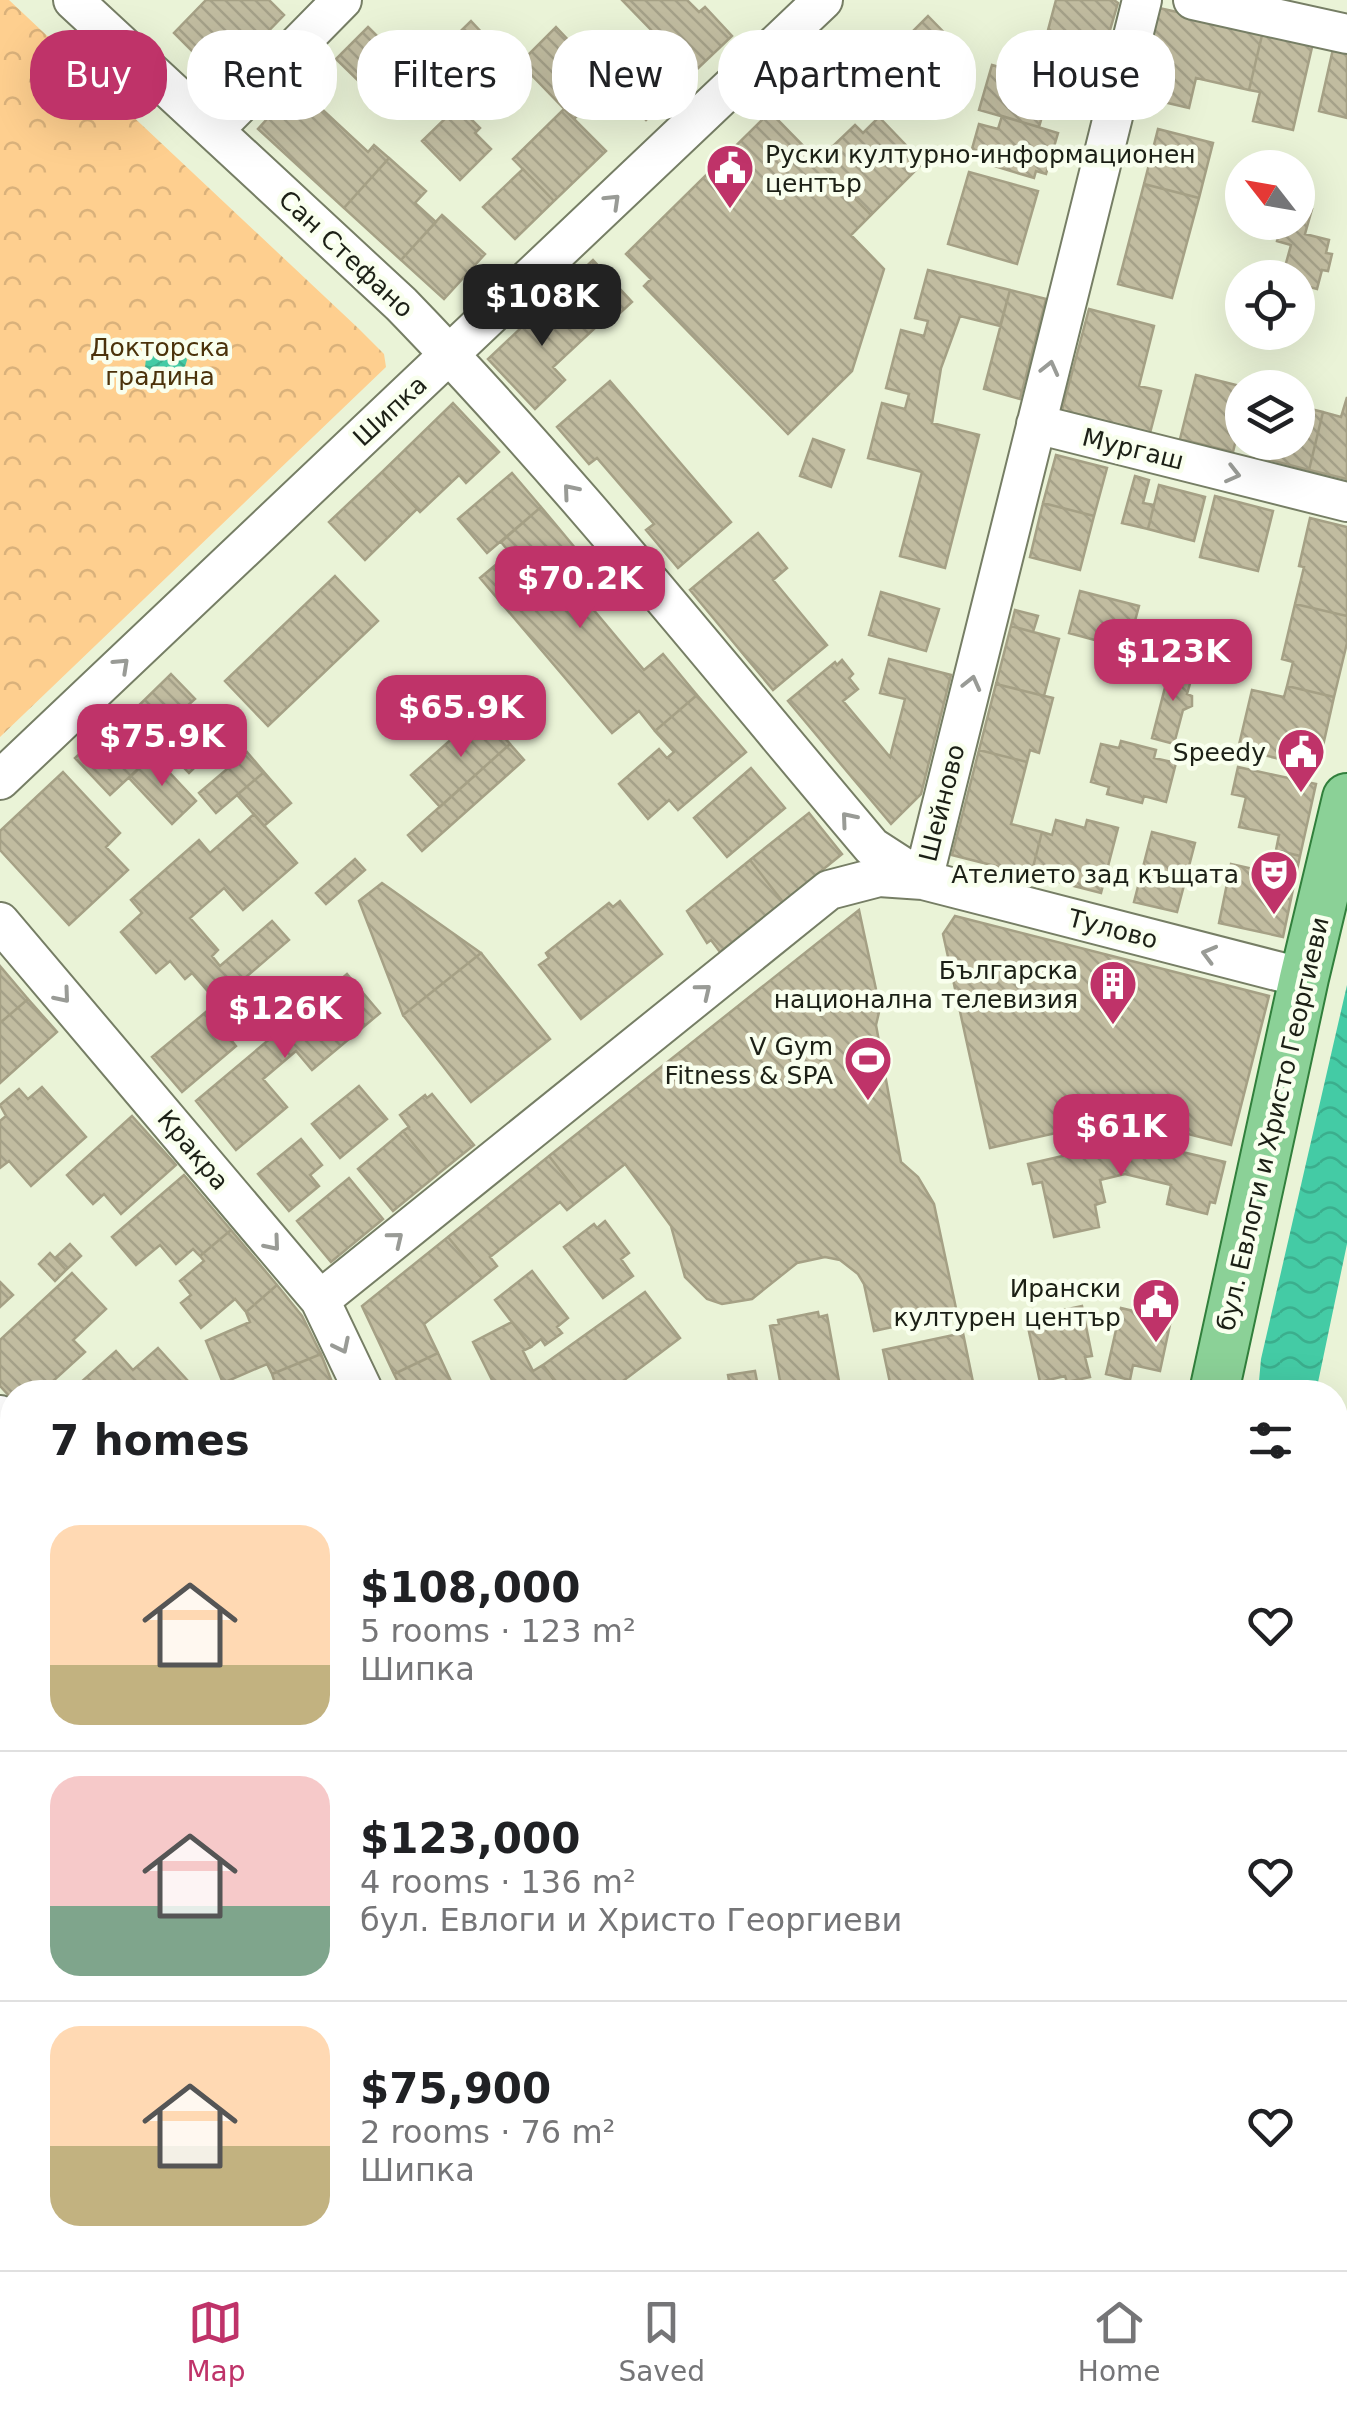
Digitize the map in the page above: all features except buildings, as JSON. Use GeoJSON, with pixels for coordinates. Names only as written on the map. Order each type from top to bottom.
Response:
{"type":"FeatureCollection","features":[{"type":"Feature","properties":{"kind":"main road","name":"бул. Евлоги и Христо Георгиеви"},"geometry":{"type":"LineString","coordinates":[[1217,1380],[1347,798]]}},
{"type":"Feature","properties":{"kind":"street","name":"Сан Стефано"},"geometry":{"type":"LineString","coordinates":[[73,0],[401,304],[527,440],[872,847],[923,880]]}},
{"type":"Feature","properties":{"kind":"street"},"geometry":{"type":"LineString","coordinates":[[214,130],[342,0]]}},
{"type":"Feature","properties":{"kind":"street","name":"Шипка"},"geometry":{"type":"LineString","coordinates":[[0,780],[823,0]]}},
{"type":"Feature","properties":{"kind":"street","name":"Шейново"},"geometry":{"type":"LineString","coordinates":[[320,1300],[829,890],[880,877],[923,880],[1142,0]]}},
{"type":"Feature","properties":{"kind":"street"},"geometry":{"type":"LineString","coordinates":[[1194,0],[1347,34]]}},
{"type":"Feature","properties":{"kind":"street","name":"Мургаш"},"geometry":{"type":"LineString","coordinates":[[1036,424],[1347,502]]}},
{"type":"Feature","properties":{"kind":"street","name":"Тулово"},"geometry":{"type":"LineString","coordinates":[[923,880],[1304,978]]}},
{"type":"Feature","properties":{"kind":"street","name":"Кракра"},"geometry":{"type":"LineString","coordinates":[[0,922],[320,1300],[358,1380]]}},
{"type":"Feature","properties":{"kind":"green space","name":"Докторска градина"},"geometry":{"type":"Polygon","coordinates":[[[0,0],[9,0],[41,30],[30,30],[30,120],[137,120],[358,328],[384,354],[386,367],[0,737],[0,0]]]}},
{"type":"Feature","properties":{"kind":"water"},"geometry":{"type":"Polygon","coordinates":[[[157,343],[185,355],[187,360],[184,370],[157,390],[147,386],[145,368],[149,351],[157,343]]]}},
{"type":"Feature","properties":{"kind":"water"},"geometry":{"type":"Polygon","coordinates":[[[1347,985],[1347,1244],[1319,1380],[1259,1380],[1347,985]]]}},
{"type":"Feature","properties":{"kind":"place","name":"Руски културно-информационен център"},"geometry":{"type":"Point","coordinates":[730,210]}},
{"type":"Feature","properties":{"kind":"place","name":"Speedy"},"geometry":{"type":"Point","coordinates":[1301,794]}},
{"type":"Feature","properties":{"kind":"place","name":"Ателието зад къщата"},"geometry":{"type":"Point","coordinates":[1274,916]}},
{"type":"Feature","properties":{"kind":"place","name":"Българска национална телевизия"},"geometry":{"type":"Point","coordinates":[1113,1026]}},
{"type":"Feature","properties":{"kind":"place","name":"V Gym Fitness & SPA"},"geometry":{"type":"Point","coordinates":[868,1102]}},
{"type":"Feature","properties":{"kind":"place","name":"Ирански културен център"},"geometry":{"type":"Point","coordinates":[1156,1344]}}]}
